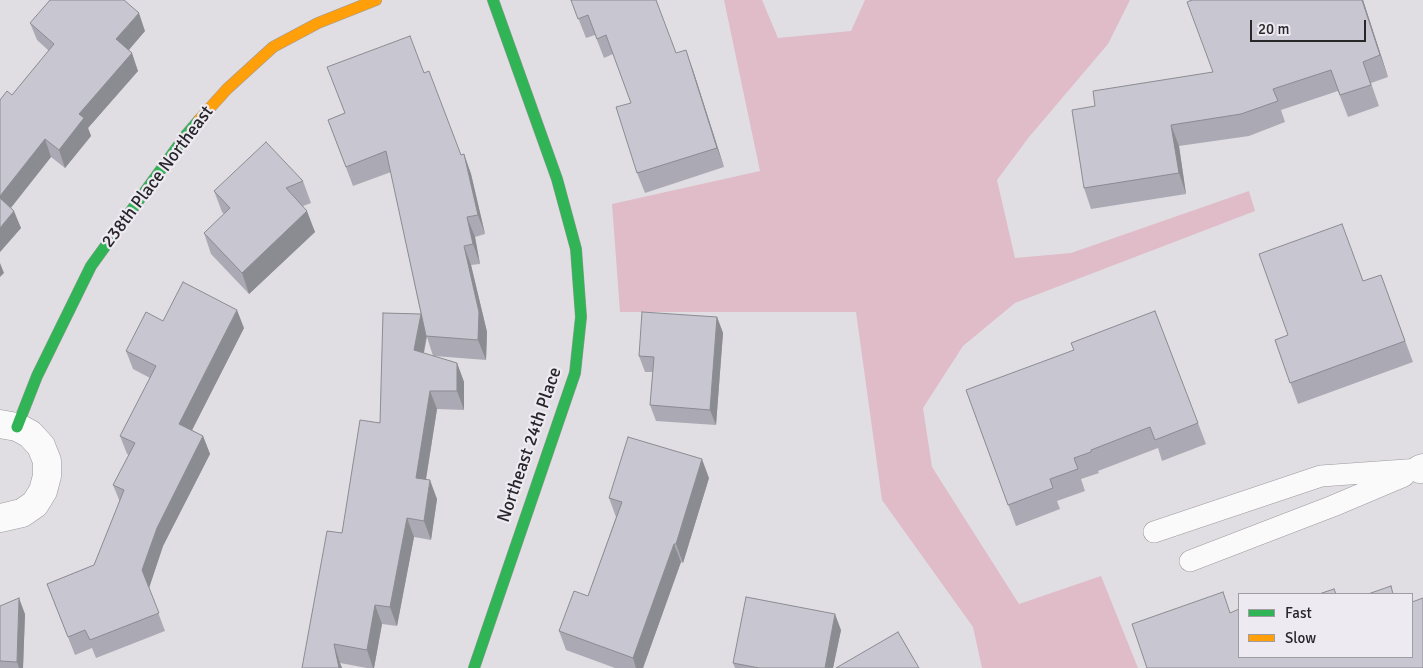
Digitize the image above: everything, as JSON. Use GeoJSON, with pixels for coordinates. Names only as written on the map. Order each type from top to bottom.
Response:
{"type":"FeatureCollection","features":[{"type":"Feature","properties":{"kind":"street","name":"238th Place Northeast"},"geometry":{"type":"LineString","coordinates":[[0,518],[22,514],[35,504],[43,491],[47,476],[46,461],[40,446],[30,434],[8,425],[37,376],[91,266],[186,135],[227,89],[273,47],[318,23],[376,0]]}},
{"type":"Feature","properties":{"kind":"street","name":"Northeast 24th Place"},"geometry":{"type":"LineString","coordinates":[[474,668],[575,373],[581,317],[576,249],[557,179],[493,0]]}},
{"type":"Feature","properties":{"kind":"lane"},"geometry":{"type":"LineString","coordinates":[[1154,532],[1321,476],[1421,469]]}},
{"type":"Feature","properties":{"kind":"lane"},"geometry":{"type":"LineString","coordinates":[[1190,560],[1333,506],[1421,469]]}},
{"type":"Feature","properties":{"kind":"shaded area"},"geometry":{"type":"Polygon","coordinates":[[[724,0],[762,0],[778,38],[851,31],[865,0],[1130,0],[1108,44],[1029,137],[997,180],[1015,258],[1071,253],[1249,191],[1255,211],[1015,303],[963,346],[923,408],[932,467],[1019,604],[1101,576],[1138,668],[982,668],[973,627],[882,500],[856,312],[620,312],[612,204],[760,171],[724,0]]]}},
{"type":"Feature","properties":{"kind":"building"},"geometry":{"type":"Polygon","coordinates":[[[50,0],[124,0],[139,13],[116,39],[132,53],[79,114],[84,118],[59,150],[45,139],[0,196],[0,100],[7,91],[12,95],[54,44],[30,23],[50,0]]]}},
{"type":"Feature","properties":{"kind":"building"},"geometry":{"type":"Polygon","coordinates":[[[571,0],[656,0],[676,53],[686,50],[717,148],[637,173],[616,107],[631,103],[606,35],[597,39],[588,15],[578,19],[571,0]]]}},
{"type":"Feature","properties":{"kind":"building"},"geometry":{"type":"Polygon","coordinates":[[[1192,0],[1362,0],[1380,55],[1363,62],[1371,85],[1340,95],[1331,70],[1273,89],[1278,101],[1241,114],[1171,125],[1179,173],[1084,188],[1072,110],[1095,106],[1093,91],[1213,72],[1187,2],[1192,0]]]}},
{"type":"Feature","properties":{"kind":"building"},"geometry":{"type":"Polygon","coordinates":[[[410,36],[424,73],[429,71],[461,155],[464,154],[478,215],[467,217],[473,244],[464,246],[479,312],[478,340],[426,336],[386,151],[346,167],[328,120],[345,113],[327,67],[410,36]]]}},
{"type":"Feature","properties":{"kind":"building"},"geometry":{"type":"Polygon","coordinates":[[[266,142],[303,181],[286,188],[307,211],[242,273],[204,233],[230,208],[214,191],[266,142]]]}},
{"type":"Feature","properties":{"kind":"building"},"geometry":{"type":"Polygon","coordinates":[[[0,198],[14,211],[0,228],[0,198]]]}},
{"type":"Feature","properties":{"kind":"building"},"geometry":{"type":"Polygon","coordinates":[[[1342,224],[1363,281],[1381,275],[1405,341],[1290,383],[1275,340],[1288,335],[1259,254],[1342,224]]]}},
{"type":"Feature","properties":{"kind":"building"},"geometry":{"type":"Polygon","coordinates":[[[183,282],[237,310],[179,424],[203,436],[157,528],[142,570],[159,613],[90,640],[85,630],[68,637],[47,584],[94,565],[124,490],[113,485],[135,443],[120,436],[156,366],[126,351],[146,312],[163,321],[183,282]]]}},
{"type":"Feature","properties":{"kind":"building"},"geometry":{"type":"Polygon","coordinates":[[[1155,311],[1198,423],[1155,440],[1150,427],[1091,450],[1091,452],[1074,458],[1078,469],[1050,479],[1053,488],[1008,505],[966,390],[1074,350],[1071,343],[1155,311]]]}},
{"type":"Feature","properties":{"kind":"building"},"geometry":{"type":"Polygon","coordinates":[[[642,312],[717,317],[710,410],[650,405],[654,357],[639,356],[642,312]]]}},
{"type":"Feature","properties":{"kind":"building"},"geometry":{"type":"Polygon","coordinates":[[[383,313],[421,314],[414,350],[457,363],[457,391],[430,391],[416,478],[430,480],[424,521],[407,518],[390,607],[375,605],[367,650],[334,644],[339,668],[302,668],[327,531],[342,533],[360,420],[380,423],[383,313]]]}},
{"type":"Feature","properties":{"kind":"building"},"geometry":{"type":"Polygon","coordinates":[[[628,437],[702,459],[676,544],[674,544],[633,658],[559,631],[574,591],[588,596],[622,502],[609,498],[628,437]]]}},
{"type":"Feature","properties":{"kind":"building"},"geometry":{"type":"Polygon","coordinates":[[[1391,586],[1393,593],[1371,593],[1391,586]]]}},
{"type":"Feature","properties":{"kind":"building"},"geometry":{"type":"Polygon","coordinates":[[[1334,589],[1336,593],[1322,593],[1334,589]]]}},
{"type":"Feature","properties":{"kind":"building"},"geometry":{"type":"Polygon","coordinates":[[[1223,592],[1230,613],[1238,609],[1238,658],[1413,658],[1413,602],[1423,598],[1423,668],[1147,668],[1132,624],[1223,592]]]}},
{"type":"Feature","properties":{"kind":"building"},"geometry":{"type":"Polygon","coordinates":[[[746,597],[835,614],[825,668],[759,668],[733,663],[746,597]]]}},
{"type":"Feature","properties":{"kind":"building"},"geometry":{"type":"Polygon","coordinates":[[[19,598],[17,662],[0,661],[0,606],[19,598]]]}},
{"type":"Feature","properties":{"kind":"building"},"geometry":{"type":"Polygon","coordinates":[[[898,632],[919,668],[836,668],[898,632]]]}},
{"type":"Feature","properties":{"kind":"traffic: fast"},"geometry":{"type":"LineString","coordinates":[[474,668],[575,373],[581,317],[576,249],[557,179],[493,0]]}},
{"type":"Feature","properties":{"kind":"traffic: fast"},"geometry":{"type":"LineString","coordinates":[[17,427],[37,376],[91,266],[186,135],[199,120]]}},
{"type":"Feature","properties":{"kind":"traffic: slow"},"geometry":{"type":"LineString","coordinates":[[199,120],[227,89],[273,47],[318,23],[376,0]]}}]}
